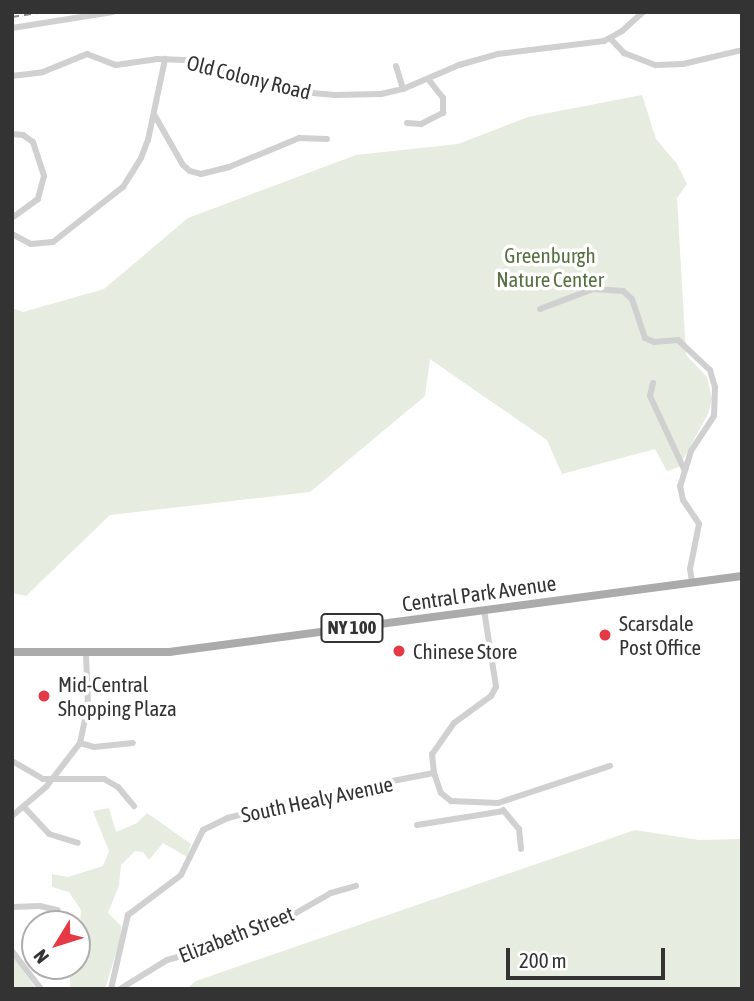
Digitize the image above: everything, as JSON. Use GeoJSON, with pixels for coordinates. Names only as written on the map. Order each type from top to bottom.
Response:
{"type":"FeatureCollection","features":[{"type":"Feature","properties":{"kind":"main road","name":"Central Park Avenue"},"geometry":{"type":"LineString","coordinates":[[12,652],[86,654],[184,650],[742,576]]}},
{"type":"Feature","properties":{"kind":"street"},"geometry":{"type":"LineString","coordinates":[[12,28],[113,12]]}},
{"type":"Feature","properties":{"kind":"street"},"geometry":{"type":"LineString","coordinates":[[643,12],[610,38],[624,53],[656,65],[683,64],[737,51]]}},
{"type":"Feature","properties":{"kind":"street","name":"Old Colony Road"},"geometry":{"type":"LineString","coordinates":[[12,76],[43,72],[83,54],[116,65],[165,59],[184,60],[260,83],[301,92],[369,95],[403,89],[459,65],[498,54],[610,38]]}},
{"type":"Feature","properties":{"kind":"street"},"geometry":{"type":"LineString","coordinates":[[12,234],[31,244],[53,242],[123,187],[141,158],[155,116],[165,59]]}},
{"type":"Feature","properties":{"kind":"street"},"geometry":{"type":"LineString","coordinates":[[396,66],[403,89]]}},
{"type":"Feature","properties":{"kind":"street"},"geometry":{"type":"LineString","coordinates":[[407,123],[421,124],[443,113],[443,99],[429,80]]}},
{"type":"Feature","properties":{"kind":"street"},"geometry":{"type":"LineString","coordinates":[[155,116],[183,165],[197,174],[218,171],[299,138],[327,139]]}},
{"type":"Feature","properties":{"kind":"street"},"geometry":{"type":"LineString","coordinates":[[12,134],[23,135],[33,142],[44,176],[38,199],[12,218]]}},
{"type":"Feature","properties":{"kind":"street"},"geometry":{"type":"LineString","coordinates":[[540,309],[593,289],[623,291],[632,299],[645,338],[654,342],[678,340],[710,370],[715,387],[713,416],[684,469],[680,486],[683,500],[699,524],[690,569],[692,582]]}},
{"type":"Feature","properties":{"kind":"street"},"geometry":{"type":"LineString","coordinates":[[653,383],[650,388],[653,403],[684,469]]}},
{"type":"Feature","properties":{"kind":"street"},"geometry":{"type":"LineString","coordinates":[[484,610],[496,676],[495,691],[451,726],[432,754],[439,791],[448,800],[498,803],[610,766]]}},
{"type":"Feature","properties":{"kind":"street"},"geometry":{"type":"LineString","coordinates":[[12,816],[53,780],[80,743],[88,706],[86,654]]}},
{"type":"Feature","properties":{"kind":"street"},"geometry":{"type":"LineString","coordinates":[[80,743],[94,747],[133,743]]}},
{"type":"Feature","properties":{"kind":"street"},"geometry":{"type":"LineString","coordinates":[[12,761],[40,778],[104,779],[118,787],[134,806]]}},
{"type":"Feature","properties":{"kind":"street","name":"South Healy Avenue"},"geometry":{"type":"LineString","coordinates":[[111,989],[126,918],[181,875],[203,830],[232,817],[305,798],[434,773]]}},
{"type":"Feature","properties":{"kind":"street"},"geometry":{"type":"LineString","coordinates":[[498,803],[519,829],[521,849]]}},
{"type":"Feature","properties":{"kind":"street"},"geometry":{"type":"LineString","coordinates":[[24,807],[50,834],[78,843]]}},
{"type":"Feature","properties":{"kind":"street"},"geometry":{"type":"LineString","coordinates":[[417,825],[504,811]]}},
{"type":"Feature","properties":{"kind":"street","name":"Elizabeth Street"},"geometry":{"type":"LineString","coordinates":[[120,989],[167,960],[211,948],[289,917],[331,893],[356,886]]}},
{"type":"Feature","properties":{"kind":"street"},"geometry":{"type":"LineString","coordinates":[[12,907],[40,906],[58,910]]}},
{"type":"Feature","properties":{"kind":"street"},"geometry":{"type":"LineString","coordinates":[[12,951],[41,989]]}},
{"type":"Feature","properties":{"kind":"green space","name":"Greenburgh Nature Center"},"geometry":{"type":"Polygon","coordinates":[[[642,95],[656,139],[677,164],[687,184],[677,198],[686,355],[707,377],[712,399],[708,414],[679,467],[667,471],[655,449],[562,474],[547,440],[430,359],[425,396],[310,492],[110,515],[26,596],[12,593],[12,308],[23,312],[104,289],[188,218],[356,155],[458,144],[528,117],[642,95]]]}},
{"type":"Feature","properties":{"kind":"green space"},"geometry":{"type":"Polygon","coordinates":[[[109,808],[116,832],[137,823],[147,813],[191,844],[187,857],[163,843],[149,860],[143,852],[135,851],[121,865],[119,885],[108,913],[121,926],[120,940],[105,989],[70,989],[70,980],[91,980],[91,910],[81,910],[69,892],[52,887],[52,874],[68,877],[103,866],[109,851],[93,811],[109,808]]]}},
{"type":"Feature","properties":{"kind":"green space"},"geometry":{"type":"Polygon","coordinates":[[[635,830],[699,840],[742,839],[742,989],[186,989],[196,981],[635,830]]]}},
{"type":"Feature","properties":{"kind":"green space"},"geometry":{"type":"Polygon","coordinates":[[[12,954],[21,967],[21,980],[30,980],[36,989],[12,989],[12,954]]]}},
{"type":"Feature","properties":{"kind":"railway"},"geometry":{"type":"LineString","coordinates":[[12,17],[43,12]]}},
{"type":"Feature","properties":{"kind":"place","name":"Scarsdale Post Office"},"geometry":{"type":"Point","coordinates":[605,635]}},
{"type":"Feature","properties":{"kind":"place","name":"Chinese Store"},"geometry":{"type":"Point","coordinates":[399,651]}},
{"type":"Feature","properties":{"kind":"place","name":"Mid-Central Shopping Plaza"},"geometry":{"type":"Point","coordinates":[44,696]}}]}
